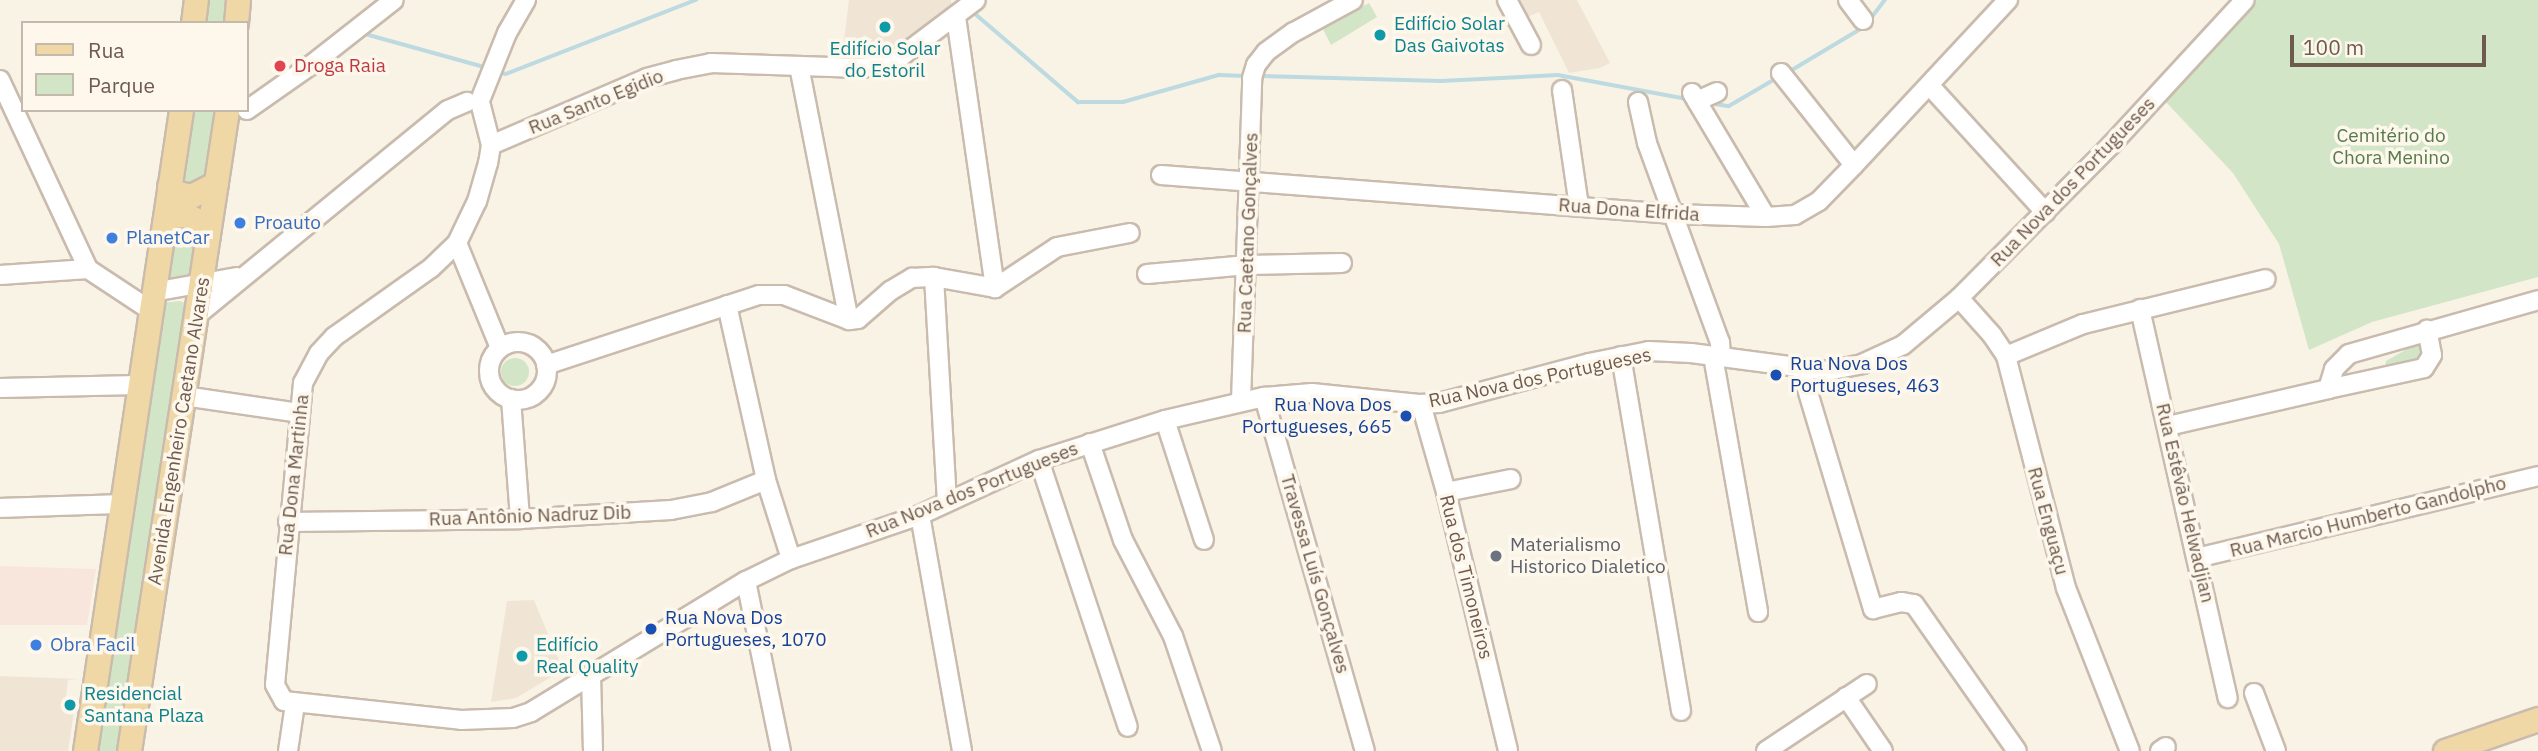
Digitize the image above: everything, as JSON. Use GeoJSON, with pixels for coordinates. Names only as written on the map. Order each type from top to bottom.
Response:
{"type":"FeatureCollection","features":[{"type":"Feature","properties":{"kind":"main road"},"geometry":{"type":"LineString","coordinates":[[193,21],[196,0]]}},
{"type":"Feature","properties":{"kind":"main road"},"geometry":{"type":"LineString","coordinates":[[236,21],[238,0]]}},
{"type":"Feature","properties":{"kind":"main road"},"geometry":{"type":"LineString","coordinates":[[86,749],[181,112]]}},
{"type":"Feature","properties":{"kind":"main road","name":"Avenida Engenheiro Caetano Alvares"},"geometry":{"type":"LineString","coordinates":[[129,751],[216,183],[236,112]]}},
{"type":"Feature","properties":{"kind":"main road"},"geometry":{"type":"LineString","coordinates":[[170,186],[178,193],[191,196],[216,183]]}},
{"type":"Feature","properties":{"kind":"main road"},"geometry":{"type":"LineString","coordinates":[[164,224],[173,216],[186,215],[197,220],[208,236]]}},
{"type":"Feature","properties":{"kind":"main road"},"geometry":{"type":"LineString","coordinates":[[2445,751],[2537,726]]}},
{"type":"Feature","properties":{"kind":"street"},"geometry":{"type":"LineString","coordinates":[[248,104],[311,65],[394,0]]}},
{"type":"Feature","properties":{"kind":"street"},"geometry":{"type":"LineString","coordinates":[[491,145],[475,103],[526,0]]}},
{"type":"Feature","properties":{"kind":"street","name":"Rua Santo Egidio"},"geometry":{"type":"LineString","coordinates":[[491,145],[647,78],[676,70],[710,64],[861,68],[883,65],[903,55],[976,0]]}},
{"type":"Feature","properties":{"kind":"street","name":"Rua Caetano Gonçalves"},"geometry":{"type":"LineString","coordinates":[[1241,401],[1248,265],[1252,78],[1256,65],[1266,52],[1294,32],[1353,0]]}},
{"type":"Feature","properties":{"kind":"street"},"geometry":{"type":"LineString","coordinates":[[1507,0],[1531,45]]}},
{"type":"Feature","properties":{"kind":"street"},"geometry":{"type":"LineString","coordinates":[[1847,0],[1863,20]]}},
{"type":"Feature","properties":{"kind":"street","name":"Rua Dona Elfrida"},"geometry":{"type":"LineString","coordinates":[[1161,175],[1673,214],[1766,218],[1795,215],[1809,209],[1854,165],[2008,0]]}},
{"type":"Feature","properties":{"kind":"street","name":"Rua Nova dos Portugueses"},"geometry":{"type":"LineString","coordinates":[[295,704],[494,721],[531,712],[746,581],[791,559],[919,515],[1039,460],[1165,420],[1241,401],[1311,393],[1421,404],[1469,397],[1621,356],[1668,351],[1801,369],[1841,370],[1882,356],[1920,333],[1959,298],[2045,212],[2245,0]]}},
{"type":"Feature","properties":{"kind":"street"},"geometry":{"type":"LineString","coordinates":[[956,17],[995,288]]}},
{"type":"Feature","properties":{"kind":"street"},"geometry":{"type":"LineString","coordinates":[[799,66],[849,320]]}},
{"type":"Feature","properties":{"kind":"street"},"geometry":{"type":"LineString","coordinates":[[1781,73],[1854,165]]}},
{"type":"Feature","properties":{"kind":"street"},"geometry":{"type":"LineString","coordinates":[[0,80],[88,269]]}},
{"type":"Feature","properties":{"kind":"street"},"geometry":{"type":"LineString","coordinates":[[1930,86],[2045,212]]}},
{"type":"Feature","properties":{"kind":"street"},"geometry":{"type":"LineString","coordinates":[[1562,90],[1579,207]]}},
{"type":"Feature","properties":{"kind":"street"},"geometry":{"type":"LineString","coordinates":[[1717,92],[1695,97],[1766,218]]}},
{"type":"Feature","properties":{"kind":"street"},"geometry":{"type":"LineString","coordinates":[[1638,102],[1647,143],[1720,342],[1717,356],[1758,612]]}},
{"type":"Feature","properties":{"kind":"street"},"geometry":{"type":"LineString","coordinates":[[196,316],[448,110],[475,103]]}},
{"type":"Feature","properties":{"kind":"street","name":"Rua Dona Martinha"},"geometry":{"type":"LineString","coordinates":[[295,704],[279,697],[275,685],[288,522],[303,383],[319,353],[334,337],[431,268],[457,243],[477,201],[491,145]]}},
{"type":"Feature","properties":{"kind":"street"},"geometry":{"type":"LineString","coordinates":[[545,365],[759,295],[784,295],[849,320],[866,314],[901,283],[912,278],[934,277],[995,288],[1057,247],[1130,233]]}},
{"type":"Feature","properties":{"kind":"street"},"geometry":{"type":"LineString","coordinates":[[457,243],[500,348]]}},
{"type":"Feature","properties":{"kind":"street"},"geometry":{"type":"LineString","coordinates":[[1147,274],[1248,265],[1342,263]]}},
{"type":"Feature","properties":{"kind":"street"},"geometry":{"type":"LineString","coordinates":[[0,275],[88,269],[151,301],[201,283],[241,277]]}},
{"type":"Feature","properties":{"kind":"street"},"geometry":{"type":"LineString","coordinates":[[934,277],[947,502]]}},
{"type":"Feature","properties":{"kind":"street"},"geometry":{"type":"LineString","coordinates":[[2006,356],[2083,324],[2266,279]]}},
{"type":"Feature","properties":{"kind":"street","name":"Rua Enguaçu"},"geometry":{"type":"LineString","coordinates":[[1959,298],[1992,335],[2006,356],[2066,588],[2130,751]]}},
{"type":"Feature","properties":{"kind":"street"},"geometry":{"type":"LineString","coordinates":[[2328,389],[2334,369],[2350,354],[2427,329],[2538,300]]}},
{"type":"Feature","properties":{"kind":"street"},"geometry":{"type":"LineString","coordinates":[[727,306],[766,480],[791,559]]}},
{"type":"Feature","properties":{"kind":"street","name":"Rua Estêvão Helwadjian"},"geometry":{"type":"LineString","coordinates":[[2140,309],[2228,698]]}},
{"type":"Feature","properties":{"kind":"street"},"geometry":{"type":"LineString","coordinates":[[2168,426],[2424,368],[2432,355],[2427,329]]}},
{"type":"Feature","properties":{"kind":"street"},"geometry":{"type":"LineString","coordinates":[[519,342],[528,344],[543,357],[545,365],[546,377],[541,388],[523,400],[501,395],[489,377],[489,366],[500,348],[519,342]]}},
{"type":"Feature","properties":{"kind":"street"},"geometry":{"type":"LineString","coordinates":[[1621,356],[1681,711]]}},
{"type":"Feature","properties":{"kind":"street"},"geometry":{"type":"LineString","coordinates":[[1801,369],[1874,609],[1901,602],[1914,604],[2017,751]]}},
{"type":"Feature","properties":{"kind":"street"},"geometry":{"type":"LineString","coordinates":[[0,388],[138,385]]}},
{"type":"Feature","properties":{"kind":"street"},"geometry":{"type":"LineString","coordinates":[[184,396],[299,413]]}},
{"type":"Feature","properties":{"kind":"street","name":"Travessa Luís Gonçalves"},"geometry":{"type":"LineString","coordinates":[[1264,397],[1365,751]]}},
{"type":"Feature","properties":{"kind":"street"},"geometry":{"type":"LineString","coordinates":[[511,399],[520,519]]}},
{"type":"Feature","properties":{"kind":"street","name":"Rua dos Timoneiros"},"geometry":{"type":"LineString","coordinates":[[1421,404],[1446,492],[1508,751]]}},
{"type":"Feature","properties":{"kind":"street"},"geometry":{"type":"LineString","coordinates":[[1165,420],[1204,540]]}},
{"type":"Feature","properties":{"kind":"street"},"geometry":{"type":"LineString","coordinates":[[1090,443],[1123,540],[1172,636],[1212,751]]}},
{"type":"Feature","properties":{"kind":"street"},"geometry":{"type":"LineString","coordinates":[[1039,460],[1128,727]]}},
{"type":"Feature","properties":{"kind":"street","name":"Rua Marcio Humberto Gandolpho"},"geometry":{"type":"LineString","coordinates":[[2197,558],[2538,476]]}},
{"type":"Feature","properties":{"kind":"street"},"geometry":{"type":"LineString","coordinates":[[1446,492],[1511,479]]}},
{"type":"Feature","properties":{"kind":"street","name":"Rua Antônio Nadruz Dib"},"geometry":{"type":"LineString","coordinates":[[288,522],[520,519],[693,507],[766,480]]}},
{"type":"Feature","properties":{"kind":"street"},"geometry":{"type":"LineString","coordinates":[[0,508],[124,504]]}},
{"type":"Feature","properties":{"kind":"street"},"geometry":{"type":"LineString","coordinates":[[919,515],[962,751]]}},
{"type":"Feature","properties":{"kind":"street"},"geometry":{"type":"LineString","coordinates":[[746,581],[781,751]]}},
{"type":"Feature","properties":{"kind":"street"},"geometry":{"type":"LineString","coordinates":[[591,675],[593,751]]}},
{"type":"Feature","properties":{"kind":"street"},"geometry":{"type":"LineString","coordinates":[[1767,751],[1867,684]]}},
{"type":"Feature","properties":{"kind":"street"},"geometry":{"type":"LineString","coordinates":[[2254,693],[2276,751]]}},
{"type":"Feature","properties":{"kind":"street"},"geometry":{"type":"LineString","coordinates":[[1846,697],[1883,751]]}},
{"type":"Feature","properties":{"kind":"street"},"geometry":{"type":"LineString","coordinates":[[288,751],[295,704]]}},
{"type":"Feature","properties":{"kind":"shaded area"},"geometry":{"type":"Polygon","coordinates":[[[849,0],[951,0],[953,10],[899,51],[881,56],[842,57],[849,0]]]}},
{"type":"Feature","properties":{"kind":"shaded area"},"geometry":{"type":"Polygon","coordinates":[[[1512,0],[1577,0],[1610,63],[1600,68],[1569,73],[1539,12],[1523,19],[1512,0]]]}},
{"type":"Feature","properties":{"kind":"shaded area"},"geometry":{"type":"Polygon","coordinates":[[[0,566],[96,569],[87,625],[0,625],[0,566]]]}},
{"type":"Feature","properties":{"kind":"shaded area"},"geometry":{"type":"Polygon","coordinates":[[[534,600],[563,670],[516,698],[491,702],[507,601],[534,600]]]}},
{"type":"Feature","properties":{"kind":"shaded area"},"geometry":{"type":"Polygon","coordinates":[[[0,676],[79,679],[68,680],[66,698],[76,699],[68,751],[0,751],[0,676]]]}},
{"type":"Feature","properties":{"kind":"green space"},"geometry":{"type":"Polygon","coordinates":[[[201,0],[229,0],[226,21],[198,21],[201,0]]]}},
{"type":"Feature","properties":{"kind":"green space","name":"Cemitério do Chora Menino"},"geometry":{"type":"Polygon","coordinates":[[[2257,0],[2538,0],[2538,277],[2372,322],[2309,350],[2279,244],[2233,173],[2164,100],[2257,0]]]}},
{"type":"Feature","properties":{"kind":"green space"},"geometry":{"type":"Polygon","coordinates":[[[1369,3],[1377,17],[1331,45],[1322,27],[1369,3]]]}},
{"type":"Feature","properties":{"kind":"green space"},"geometry":{"type":"Polygon","coordinates":[[[186,112],[217,112],[205,183],[196,189],[177,180],[186,112]]]}},
{"type":"Feature","properties":{"kind":"green space"},"geometry":{"type":"Polygon","coordinates":[[[171,222],[198,232],[191,280],[166,284],[171,222]]]}},
{"type":"Feature","properties":{"kind":"green space"},"geometry":{"type":"Polygon","coordinates":[[[180,301],[187,304],[121,751],[95,751],[161,303],[180,301]]]}},
{"type":"Feature","properties":{"kind":"green space"},"geometry":{"type":"Polygon","coordinates":[[[2416,344],[2422,345],[2421,361],[2385,367],[2386,361],[2416,344]]]}},
{"type":"Feature","properties":{"kind":"green space"},"geometry":{"type":"Polygon","coordinates":[[[515,358],[525,362],[529,372],[525,382],[515,386],[505,382],[501,372],[505,362],[515,358]]]}},
{"type":"Feature","properties":{"kind":"waterway"},"geometry":{"type":"LineString","coordinates":[[499,72],[506,74],[696,0]]}},
{"type":"Feature","properties":{"kind":"waterway"},"geometry":{"type":"LineString","coordinates":[[1869,21],[1885,0]]}},
{"type":"Feature","properties":{"kind":"waterway"},"geometry":{"type":"LineString","coordinates":[[972,11],[1078,102],[1123,102],[1219,75],[1245,76]]}},
{"type":"Feature","properties":{"kind":"waterway"},"geometry":{"type":"LineString","coordinates":[[1787,73],[1864,27]]}},
{"type":"Feature","properties":{"kind":"waterway"},"geometry":{"type":"LineString","coordinates":[[369,35],[488,68]]}},
{"type":"Feature","properties":{"kind":"waterway"},"geometry":{"type":"LineString","coordinates":[[1260,76],[1441,81],[1558,75],[1687,99]]}},
{"type":"Feature","properties":{"kind":"waterway"},"geometry":{"type":"LineString","coordinates":[[1709,103],[1729,106],[1777,78]]}},
{"type":"Feature","properties":{"kind":"place","name":"Edifício Solar do Estoril"},"geometry":{"type":"Point","coordinates":[885,27]}},
{"type":"Feature","properties":{"kind":"place","name":"Edifício Solar Das Gaivotas"},"geometry":{"type":"Point","coordinates":[1380,35]}},
{"type":"Feature","properties":{"kind":"place","name":"Droga Raia"},"geometry":{"type":"Point","coordinates":[280,66]}},
{"type":"Feature","properties":{"kind":"place","name":"Proauto"},"geometry":{"type":"Point","coordinates":[240,223]}},
{"type":"Feature","properties":{"kind":"place","name":"PlanetCar"},"geometry":{"type":"Point","coordinates":[112,238]}},
{"type":"Feature","properties":{"kind":"place","name":"Rua Nova Dos Portugueses, 463"},"geometry":{"type":"Point","coordinates":[1776,375]}},
{"type":"Feature","properties":{"kind":"place","name":"Rua Nova Dos Portugueses, 665"},"geometry":{"type":"Point","coordinates":[1406,416]}},
{"type":"Feature","properties":{"kind":"place","name":"Materialismo Historico Dialetico"},"geometry":{"type":"Point","coordinates":[1496,556]}},
{"type":"Feature","properties":{"kind":"place","name":"Rua Nova Dos Portugueses, 1070"},"geometry":{"type":"Point","coordinates":[651,629]}},
{"type":"Feature","properties":{"kind":"place","name":"Obra Facil"},"geometry":{"type":"Point","coordinates":[36,645]}},
{"type":"Feature","properties":{"kind":"place","name":"Edifício Real Quality"},"geometry":{"type":"Point","coordinates":[522,656]}},
{"type":"Feature","properties":{"kind":"place","name":"Residencial Santana Plaza"},"geometry":{"type":"Point","coordinates":[70,705]}}]}
